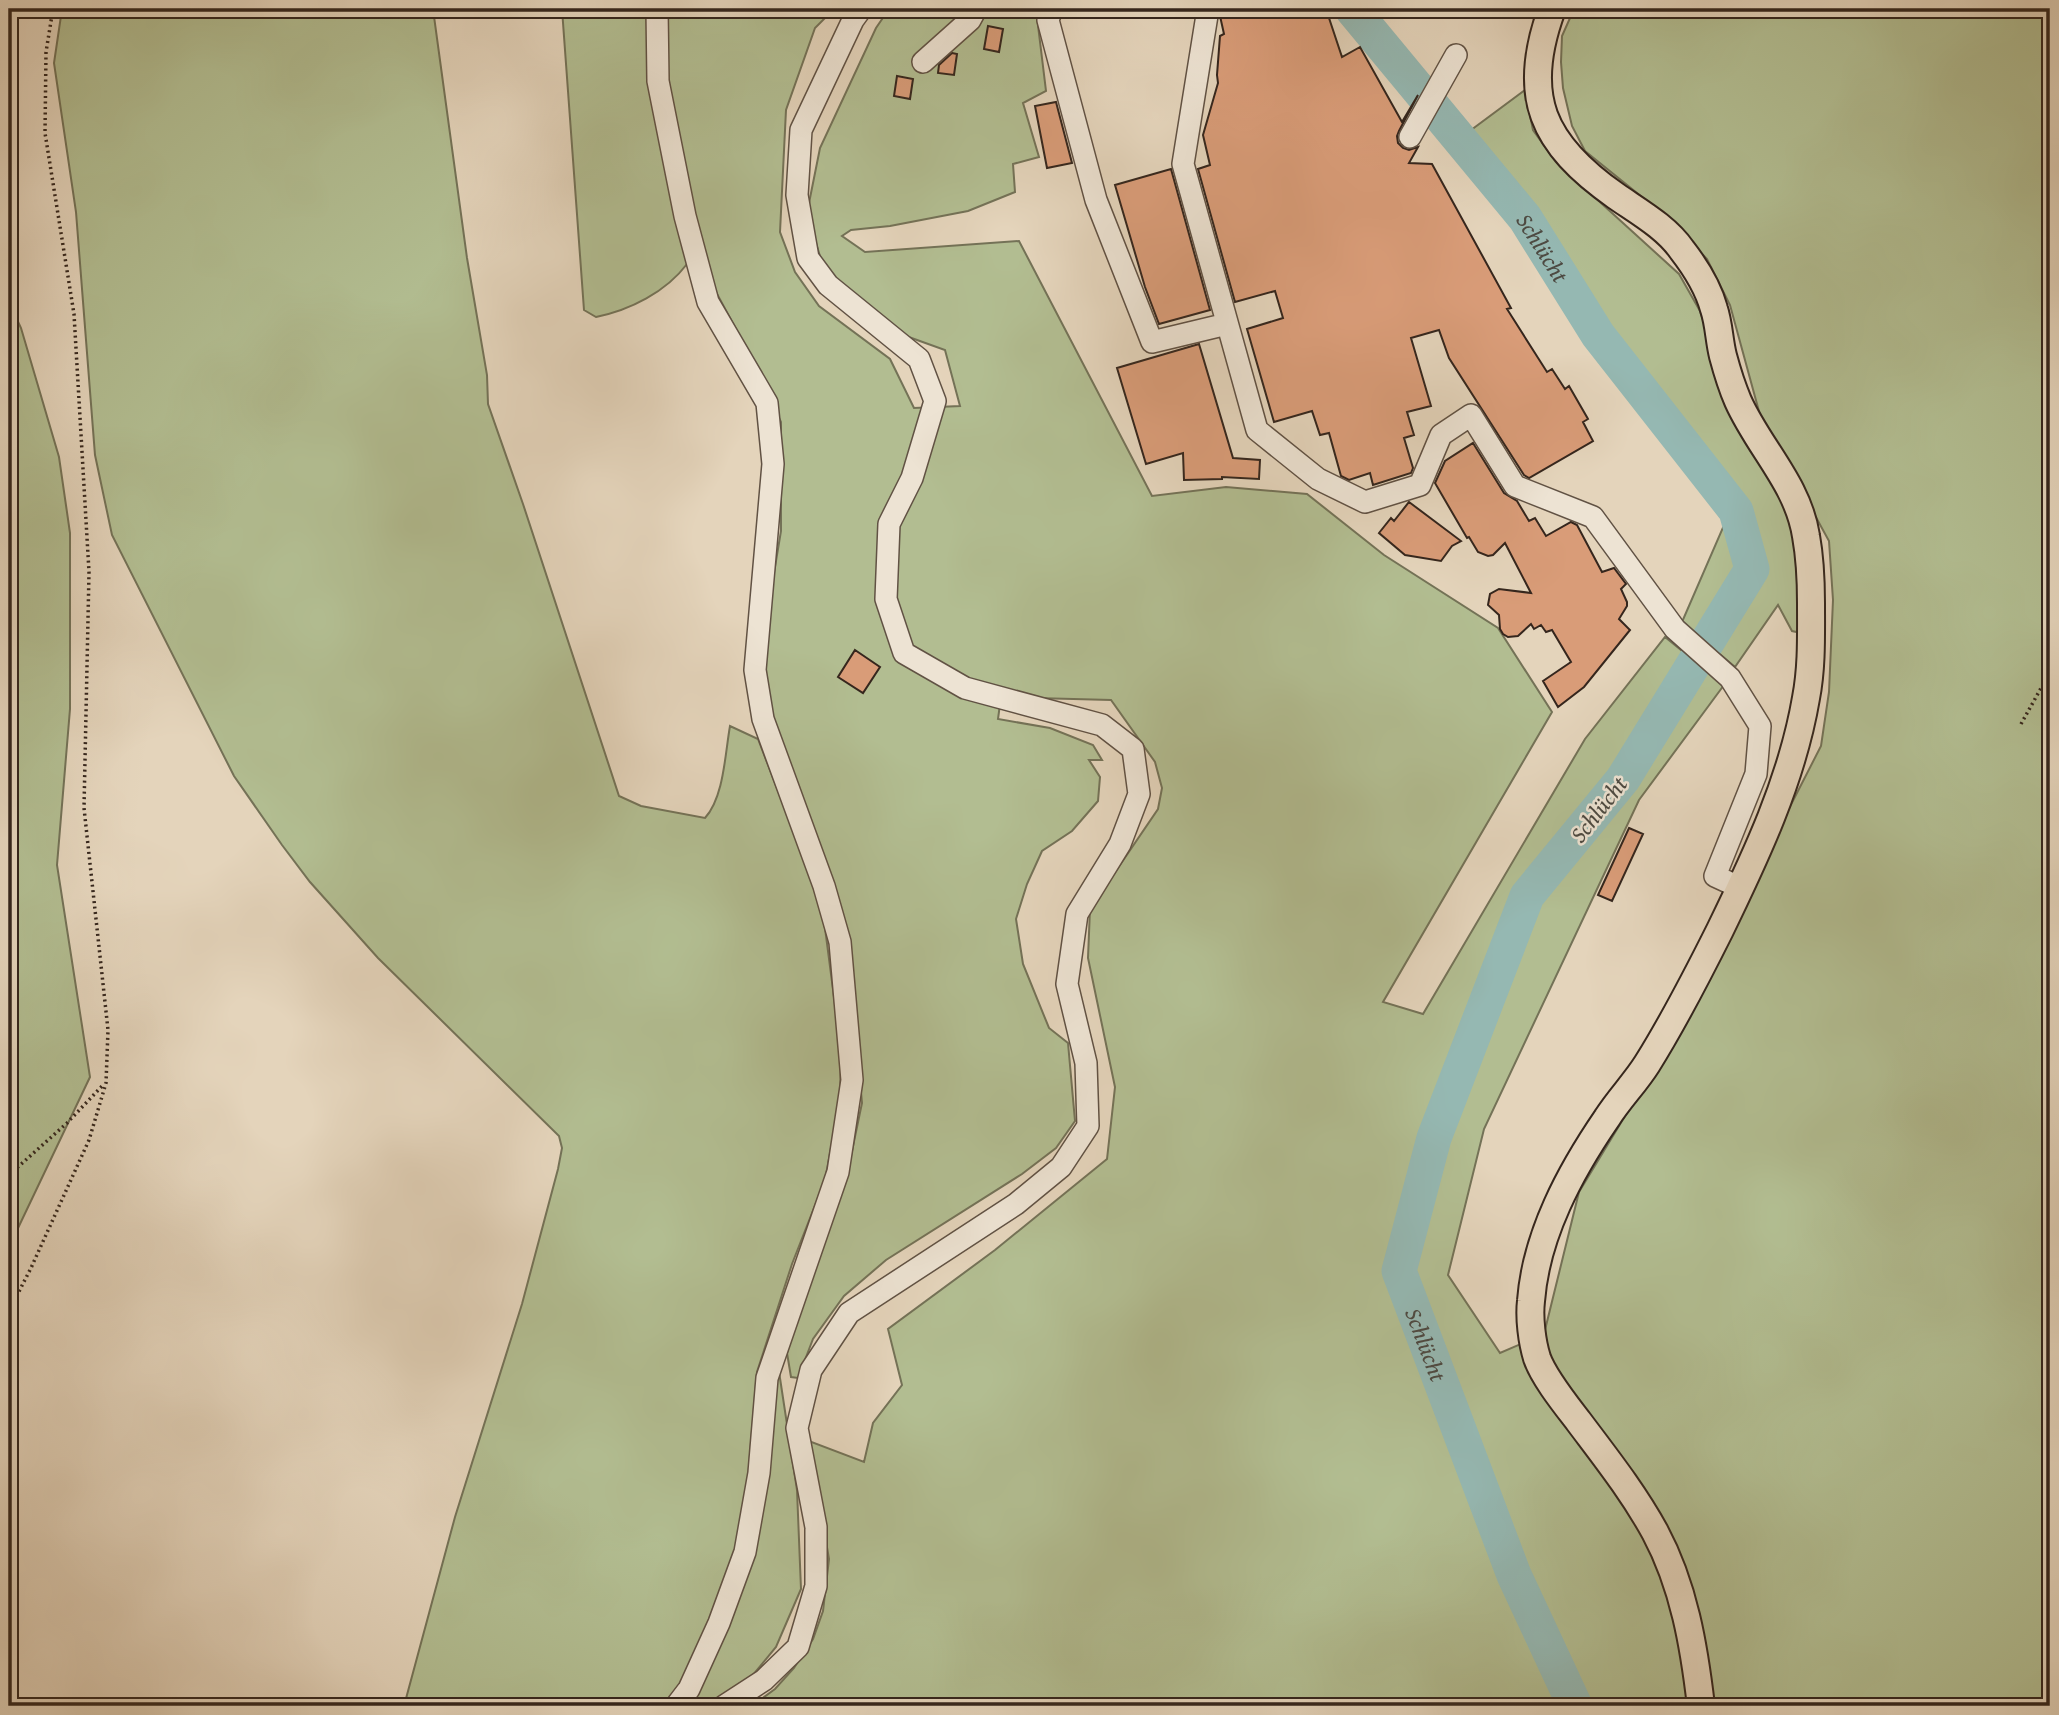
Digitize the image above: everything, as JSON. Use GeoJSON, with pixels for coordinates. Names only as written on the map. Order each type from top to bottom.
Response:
{"type":"FeatureCollection","features":[{"type":"Feature","properties":{"kind":"main road"},"geometry":{"type":"LineString","coordinates":[[1552,9],[1542,37],[1537,81],[1541,107],[1549,128],[1570,159],[1651,219],[1678,244],[1703,280],[1714,309],[1723,358],[1737,398],[1801,510],[1811,590],[1807,694],[1797,741],[1771,818],[1741,888],[1682,1006],[1644,1069],[1607,1116],[1568,1182],[1550,1222],[1534,1274],[1530,1307],[1538,1359],[1561,1398],[1632,1492],[1658,1538],[1688,1619],[1700,1706]]}},
{"type":"Feature","properties":{"kind":"street"},"geometry":{"type":"LineString","coordinates":[[657,9],[659,81],[685,216],[708,302],[767,403],[773,464],[755,670],[763,719],[824,886],[840,942],[852,1080],[838,1172],[767,1378],[759,1473],[745,1552],[719,1623],[689,1689],[676,1706]]}},
{"type":"Feature","properties":{"kind":"street"},"geometry":{"type":"LineString","coordinates":[[724,1706],[764,1680],[798,1647],[816,1586],[816,1527],[797,1428],[811,1370],[849,1313],[1016,1204],[1061,1167],[1088,1126],[1086,1063],[1067,984],[1077,914],[1120,844],[1139,794],[1133,749],[1102,725],[965,688],[904,653],[886,599],[890,524],[912,478],[935,401],[919,359],[828,285],[808,258],[797,195],[801,130],[853,20],[861,9]]}},
{"type":"Feature","properties":{"kind":"street"},"geometry":{"type":"LineString","coordinates":[[923,62],[970,20],[976,9]]}},
{"type":"Feature","properties":{"kind":"street"},"geometry":{"type":"LineString","coordinates":[[1052,9],[1048,20],[1096,200],[1152,342],[1227,324]]}},
{"type":"Feature","properties":{"kind":"street"},"geometry":{"type":"LineString","coordinates":[[1209,9],[1182,164],[1257,430],[1318,479],[1365,502],[1420,485],[1441,435],[1471,415],[1515,486],[1593,517],[1675,629],[1730,678],[1760,726],[1756,774],[1714,876],[1741,888]]}},
{"type":"Feature","properties":{"kind":"street"},"geometry":{"type":"LineString","coordinates":[[1410,137],[1456,55]]}},
{"type":"Feature","properties":{"kind":"path"},"geometry":{"type":"LineString","coordinates":[[9,1311],[89,1140],[106,1083],[108,1030],[84,808],[89,572],[74,314],[45,133],[46,52],[53,9]]}},
{"type":"Feature","properties":{"kind":"path"},"geometry":{"type":"LineString","coordinates":[[2021,724],[2050,672]]}},
{"type":"Feature","properties":{"kind":"path"},"geometry":{"type":"LineString","coordinates":[[9,1175],[67,1123],[106,1083]]}},
{"type":"Feature","properties":{"kind":"green space"},"geometry":{"type":"Polygon","coordinates":[[[62,9],[433,9],[467,258],[487,375],[488,404],[619,796],[641,806],[705,818],[720,787],[730,726],[758,739],[814,884],[825,928],[841,1051],[840,1100],[825,1180],[792,1264],[757,1372],[748,1478],[739,1541],[705,1637],[683,1684],[667,1706],[404,1706],[455,1517],[522,1304],[562,1148],[559,1136],[378,958],[310,882],[282,845],[234,776],[112,535],[95,455],[76,212],[54,63],[62,9]]]}},
{"type":"Feature","properties":{"kind":"green space"},"geometry":{"type":"Polygon","coordinates":[[[562,9],[646,9],[656,109],[686,248],[687,264],[669,283],[634,305],[596,317],[584,310],[562,9]]]}},
{"type":"Feature","properties":{"kind":"green space"},"geometry":{"type":"Polygon","coordinates":[[[664,9],[686,12],[687,9],[834,9],[815,28],[786,110],[780,232],[795,272],[819,306],[890,359],[914,408],[960,406],[945,350],[906,336],[825,273],[807,213],[820,148],[876,28],[889,9],[1036,9],[1046,91],[1023,103],[1039,157],[1013,164],[1015,192],[968,211],[890,226],[851,230],[842,236],[865,252],[1019,241],[1152,496],[1226,487],[1307,494],[1384,555],[1498,628],[1552,712],[1383,1002],[1423,1014],[1585,739],[1665,637],[1724,685],[1639,800],[1484,1129],[1448,1275],[1500,1353],[1544,1334],[1579,1192],[1668,1045],[1821,746],[1829,692],[1833,600],[1829,541],[1760,415],[1730,305],[1707,259],[1663,214],[1585,151],[1572,126],[1563,88],[1562,36],[1574,9],[2050,9],[2050,1706],[752,1706],[775,1689],[794,1668],[813,1639],[823,1611],[829,1559],[809,1441],[864,1462],[873,1423],[902,1385],[888,1329],[995,1250],[1107,1159],[1115,1087],[1088,958],[1090,909],[1158,809],[1162,788],[1155,762],[1111,700],[1001,697],[998,719],[1050,728],[1093,745],[1102,760],[1089,760],[1100,777],[1098,801],[1072,831],[1042,851],[1027,884],[1016,919],[1023,964],[1049,1028],[1068,1043],[1075,1121],[1056,1148],[1022,1174],[886,1260],[844,1296],[813,1339],[798,1378],[791,1377],[787,1353],[799,1307],[851,1156],[862,1103],[858,1060],[785,757],[758,669],[781,531],[781,422],[702,266],[663,82],[664,9]]]}},
{"type":"Feature","properties":{"kind":"green space"},"geometry":{"type":"Polygon","coordinates":[[[1525,90],[1533,130],[1556,162],[1679,274],[1700,311],[1734,417],[1784,497],[1799,534],[1806,634],[1792,631],[1778,605],[1735,667],[1682,622],[1725,523],[1572,316],[1459,139],[1525,90]]]}},
{"type":"Feature","properties":{"kind":"green space"},"geometry":{"type":"Polygon","coordinates":[[[9,302],[21,328],[59,457],[70,533],[70,709],[57,865],[90,1077],[9,1247],[9,302]]]}},
{"type":"Feature","properties":{"kind":"green space"},"geometry":{"type":"Polygon","coordinates":[[[778,1365],[797,1490],[801,1589],[776,1647],[748,1681],[708,1706],[686,1706],[713,1657],[778,1365]]]}},
{"type":"Feature","properties":{"kind":"building"},"geometry":{"type":"Polygon","coordinates":[[[1221,9],[1326,9],[1342,57],[1360,47],[1402,122],[1418,95],[1399,131],[1398,143],[1409,150],[1418,147],[1409,163],[1432,164],[1511,308],[1507,309],[1547,372],[1552,369],[1565,389],[1569,386],[1588,419],[1583,422],[1593,441],[1529,478],[1524,475],[1449,358],[1439,330],[1411,338],[1431,406],[1407,412],[1414,435],[1404,438],[1413,468],[1411,473],[1373,485],[1370,473],[1349,480],[1341,476],[1329,433],[1320,435],[1312,411],[1274,422],[1247,329],[1283,318],[1275,291],[1235,302],[1198,169],[1210,165],[1203,135],[1218,83],[1220,36],[1224,34],[1221,9]]]}},
{"type":"Feature","properties":{"kind":"building"},"geometry":{"type":"Polygon","coordinates":[[[988,26],[1003,29],[999,52],[984,49],[988,26]]]}},
{"type":"Feature","properties":{"kind":"building"},"geometry":{"type":"Polygon","coordinates":[[[952,53],[957,54],[954,75],[938,73],[939,65],[952,53]]]}},
{"type":"Feature","properties":{"kind":"building"},"geometry":{"type":"Polygon","coordinates":[[[897,76],[913,79],[910,99],[894,96],[897,76]]]}},
{"type":"Feature","properties":{"kind":"building"},"geometry":{"type":"Polygon","coordinates":[[[1056,102],[1072,163],[1047,168],[1035,106],[1056,102]]]}},
{"type":"Feature","properties":{"kind":"building"},"geometry":{"type":"Polygon","coordinates":[[[1171,169],[1210,310],[1159,324],[1145,287],[1115,185],[1171,169]]]}},
{"type":"Feature","properties":{"kind":"building"},"geometry":{"type":"Polygon","coordinates":[[[1199,344],[1233,458],[1260,460],[1259,479],[1222,477],[1184,480],[1183,453],[1146,464],[1117,368],[1199,344]]]}},
{"type":"Feature","properties":{"kind":"building"},"geometry":{"type":"Polygon","coordinates":[[[1473,443],[1504,493],[1517,501],[1529,521],[1535,518],[1546,536],[1571,522],[1577,525],[1602,572],[1614,568],[1626,584],[1621,589],[1627,606],[1619,619],[1630,630],[1584,687],[1558,707],[1543,681],[1571,662],[1552,630],[1546,632],[1541,625],[1534,629],[1531,624],[1518,636],[1508,637],[1503,634],[1499,615],[1488,605],[1490,594],[1499,589],[1531,593],[1505,543],[1493,555],[1478,552],[1435,483],[1445,461],[1473,443]]]}},
{"type":"Feature","properties":{"kind":"building"},"geometry":{"type":"Polygon","coordinates":[[[1409,502],[1461,541],[1452,546],[1441,561],[1405,555],[1379,533],[1391,518],[1394,521],[1409,502]]]}},
{"type":"Feature","properties":{"kind":"building"},"geometry":{"type":"Polygon","coordinates":[[[855,650],[880,667],[863,693],[838,677],[855,650]]]}},
{"type":"Feature","properties":{"kind":"building"},"geometry":{"type":"Polygon","coordinates":[[[1629,828],[1643,834],[1612,901],[1598,895],[1629,828]]]}},
{"type":"Feature","properties":{"kind":"waterway","name":"Schlücht"},"geometry":{"type":"LineString","coordinates":[[1352,9],[1525,218],[1598,335],[1736,511],[1752,569],[1623,779],[1527,896],[1434,1138],[1399,1271],[1514,1575],[1575,1706]]}}]}
